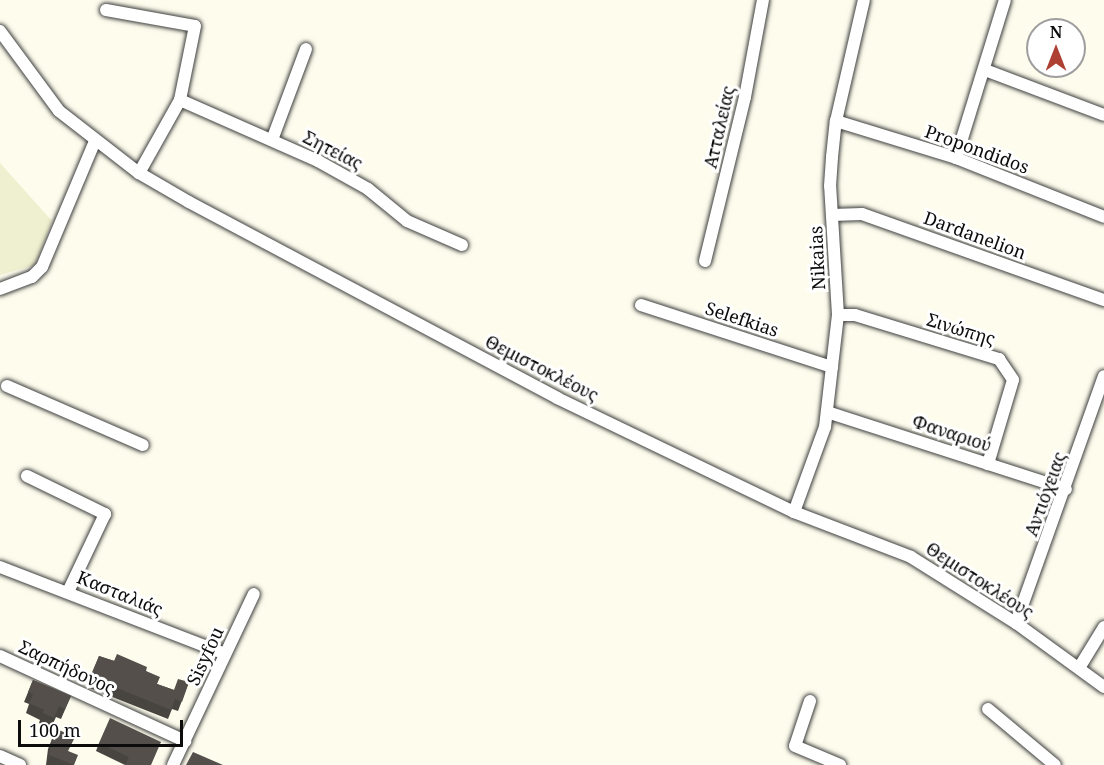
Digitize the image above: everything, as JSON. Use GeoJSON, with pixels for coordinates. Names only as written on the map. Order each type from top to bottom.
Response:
{"type":"FeatureCollection","features":[{"type":"Feature","properties":{"kind":"street","name":"Ατταλείας"},"geometry":{"type":"LineString","coordinates":[[705,261],[745,97],[763,0]]}},
{"type":"Feature","properties":{"kind":"street","name":"Nikaias"},"geometry":{"type":"LineString","coordinates":[[794,512],[827,412],[838,315],[830,186],[836,121],[864,0]]}},
{"type":"Feature","properties":{"kind":"street"},"geometry":{"type":"LineString","coordinates":[[956,158],[986,70],[1005,0]]}},
{"type":"Feature","properties":{"kind":"street"},"geometry":{"type":"LineString","coordinates":[[106,10],[195,26],[180,100],[139,173]]}},
{"type":"Feature","properties":{"kind":"street","name":"Θεμιστοκλέους"},"geometry":{"type":"LineString","coordinates":[[0,32],[59,111],[139,173],[557,398],[794,512],[911,557],[1016,623],[1104,687]]}},
{"type":"Feature","properties":{"kind":"street"},"geometry":{"type":"LineString","coordinates":[[272,140],[306,49]]}},
{"type":"Feature","properties":{"kind":"street"},"geometry":{"type":"LineString","coordinates":[[986,70],[1104,115]]}},
{"type":"Feature","properties":{"kind":"street","name":"Σητείας"},"geometry":{"type":"LineString","coordinates":[[180,100],[272,140],[368,189],[407,221],[462,245]]}},
{"type":"Feature","properties":{"kind":"street","name":"Propondidos"},"geometry":{"type":"LineString","coordinates":[[836,121],[956,158],[1104,217]]}},
{"type":"Feature","properties":{"kind":"street"},"geometry":{"type":"LineString","coordinates":[[0,289],[32,277],[42,267],[95,141]]}},
{"type":"Feature","properties":{"kind":"street","name":"Dardanelion"},"geometry":{"type":"LineString","coordinates":[[832,215],[862,214],[1104,300]]}},
{"type":"Feature","properties":{"kind":"street","name":"Selefkias"},"geometry":{"type":"LineString","coordinates":[[641,305],[832,367]]}},
{"type":"Feature","properties":{"kind":"street","name":"Σινώπης"},"geometry":{"type":"LineString","coordinates":[[838,315],[855,315],[999,359],[1013,380],[988,464]]}},
{"type":"Feature","properties":{"kind":"street","name":"Αντιόχειας"},"geometry":{"type":"LineString","coordinates":[[1016,623],[1066,489],[1104,376]]}},
{"type":"Feature","properties":{"kind":"street"},"geometry":{"type":"LineString","coordinates":[[7,386],[143,445]]}},
{"type":"Feature","properties":{"kind":"street","name":"Φαναριού"},"geometry":{"type":"LineString","coordinates":[[827,412],[1066,489]]}},
{"type":"Feature","properties":{"kind":"street"},"geometry":{"type":"LineString","coordinates":[[27,476],[105,514],[68,591]]}},
{"type":"Feature","properties":{"kind":"street","name":"Κασταλιάς"},"geometry":{"type":"LineString","coordinates":[[0,567],[68,591],[225,654]]}},
{"type":"Feature","properties":{"kind":"street","name":"Sisyfou"},"geometry":{"type":"LineString","coordinates":[[173,765],[254,594]]}},
{"type":"Feature","properties":{"kind":"street"},"geometry":{"type":"LineString","coordinates":[[1079,668],[1104,627]]}},
{"type":"Feature","properties":{"kind":"street","name":"Σαρπήδονος"},"geometry":{"type":"LineString","coordinates":[[0,656],[185,741]]}},
{"type":"Feature","properties":{"kind":"street"},"geometry":{"type":"LineString","coordinates":[[810,700],[795,746],[840,765]]}},
{"type":"Feature","properties":{"kind":"street"},"geometry":{"type":"LineString","coordinates":[[988,709],[1055,765]]}},
{"type":"Feature","properties":{"kind":"street"},"geometry":{"type":"LineString","coordinates":[[4,760],[20,765]]}},
{"type":"Feature","properties":{"kind":"green space"},"geometry":{"type":"Polygon","coordinates":[[[0,163],[52,221],[35,265],[0,275],[0,163]]]}},
{"type":"Feature","properties":{"kind":"building"},"geometry":{"type":"Polygon","coordinates":[[[117,654],[147,667],[146,671],[160,677],[157,684],[174,690],[178,679],[189,682],[182,702],[175,699],[171,710],[90,677],[99,656],[114,661],[117,654]]]}},
{"type":"Feature","properties":{"kind":"building"},"geometry":{"type":"Polygon","coordinates":[[[33,680],[71,696],[65,709],[59,706],[54,718],[29,703],[33,694],[28,692],[33,680]]]}},
{"type":"Feature","properties":{"kind":"building"},"geometry":{"type":"Polygon","coordinates":[[[110,718],[161,742],[151,765],[125,765],[129,757],[99,743],[110,718]]]}},
{"type":"Feature","properties":{"kind":"building"},"geometry":{"type":"Polygon","coordinates":[[[59,730],[75,737],[68,751],[78,755],[74,765],[49,755],[52,739],[55,740],[59,730]]]}},
{"type":"Feature","properties":{"kind":"building"},"geometry":{"type":"Polygon","coordinates":[[[193,752],[223,765],[186,765],[193,752]]]}}]}
